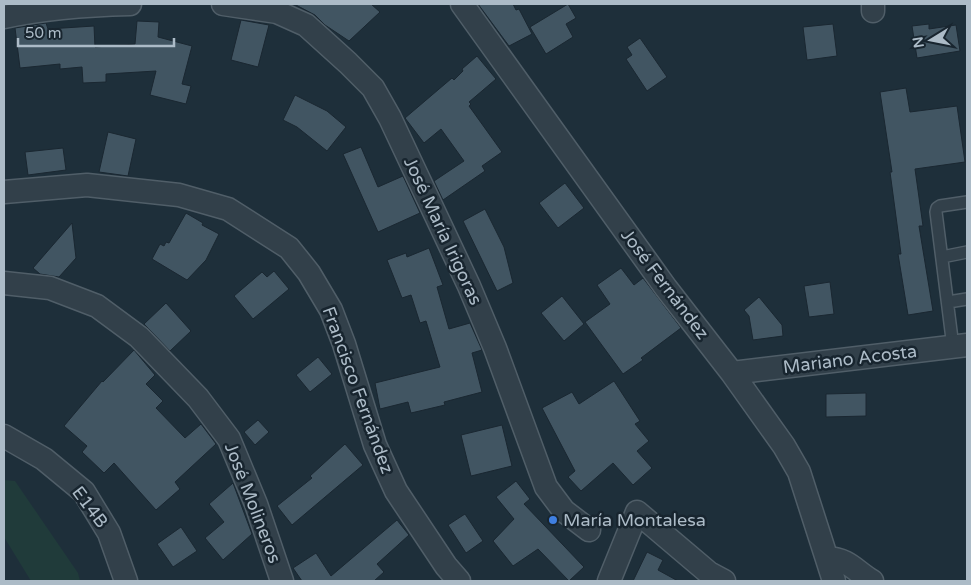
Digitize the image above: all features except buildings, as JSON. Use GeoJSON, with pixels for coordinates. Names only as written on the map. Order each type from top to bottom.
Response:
{"type":"FeatureCollection","features":[{"type":"Feature","properties":{"kind":"street"},"geometry":{"type":"LineString","coordinates":[[4,17],[34,10],[78,5],[130,4]]}},
{"type":"Feature","properties":{"kind":"street","name":"José María Irigoras"},"geometry":{"type":"LineString","coordinates":[[223,4],[277,12],[306,25],[373,88],[390,118],[496,348],[546,487],[564,511],[589,530]]}},
{"type":"Feature","properties":{"kind":"street","name":"José Fernández"},"geometry":{"type":"LineString","coordinates":[[462,4],[666,288],[732,373],[784,446],[799,472],[834,581]]}},
{"type":"Feature","properties":{"kind":"street","name":"Francisco Fernández"},"geometry":{"type":"LineString","coordinates":[[4,192],[87,184],[179,195],[228,210],[289,248],[309,273],[330,310],[344,344],[375,445],[396,492],[446,566],[459,581]]}},
{"type":"Feature","properties":{"kind":"street","name":"José Molineros"},"geometry":{"type":"LineString","coordinates":[[4,283],[50,288],[97,306],[139,337],[198,398],[229,439],[256,504],[282,581]]}},
{"type":"Feature","properties":{"kind":"street","name":"Mariano Acosta"},"geometry":{"type":"LineString","coordinates":[[732,373],[960,346]]}},
{"type":"Feature","properties":{"kind":"street","name":"E14B"},"geometry":{"type":"LineString","coordinates":[[4,436],[44,459],[84,492],[109,533],[126,581]]}},
{"type":"Feature","properties":{"kind":"street"},"geometry":{"type":"LineString","coordinates":[[609,581],[636,512],[709,573],[724,581]]}},
{"type":"Feature","properties":{"kind":"street"},"geometry":{"type":"LineString","coordinates":[[827,558],[846,562],[872,581]]}},
{"type":"Feature","properties":{"kind":"lane"},"geometry":{"type":"LineString","coordinates":[[960,346],[948,302],[936,218],[937,208],[967,202]]}},
{"type":"Feature","properties":{"kind":"lane"},"geometry":{"type":"LineString","coordinates":[[942,257],[967,252]]}},
{"type":"Feature","properties":{"kind":"lane"},"geometry":{"type":"LineString","coordinates":[[948,302],[967,299]]}},
{"type":"Feature","properties":{"kind":"green space"},"geometry":{"type":"Polygon","coordinates":[[[4,480],[15,481],[78,573],[80,581],[31,581],[4,537],[4,480]]]}},
{"type":"Feature","properties":{"kind":"place","name":"María Montalesa"},"geometry":{"type":"Point","coordinates":[553,520]}}]}
